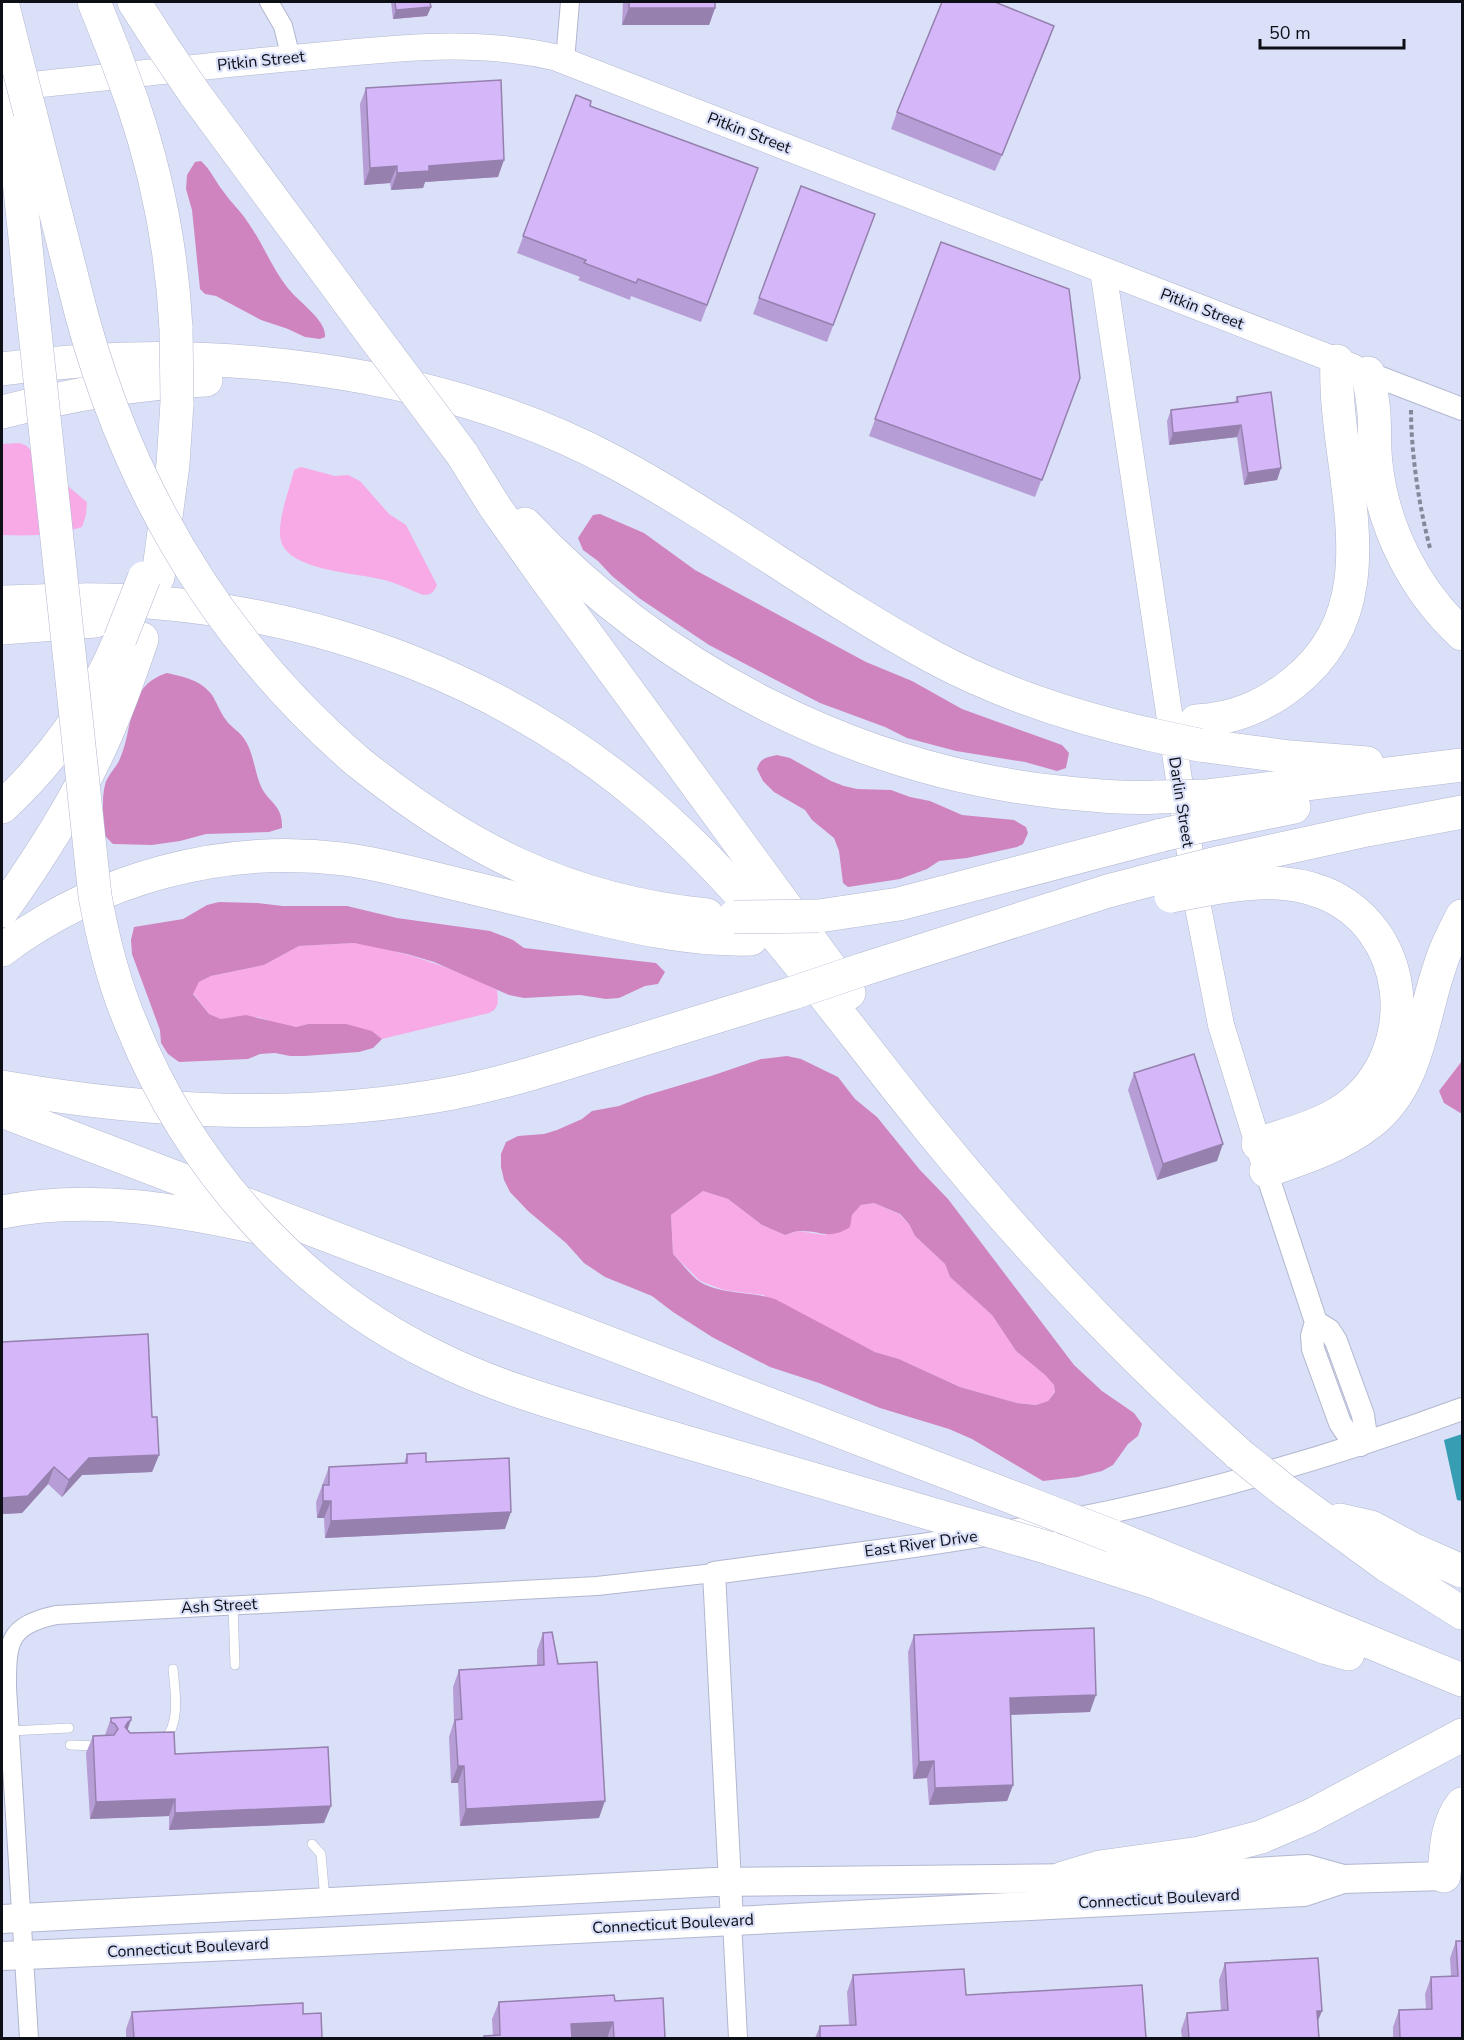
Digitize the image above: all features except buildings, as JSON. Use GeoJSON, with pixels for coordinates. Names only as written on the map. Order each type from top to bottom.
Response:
{"type":"FeatureCollection","features":[{"type":"Feature","properties":{"kind":"highway"},"geometry":{"type":"LineString","coordinates":[[2,2],[88,850],[103,937],[120,995],[164,1095],[204,1160],[252,1218],[297,1262],[356,1310],[415,1347],[479,1377],[621,1423],[1049,1548],[1155,1582],[1331,1650],[1353,1654],[1401,1654]]}},
{"type":"Feature","properties":{"kind":"highway"},"geometry":{"type":"LineString","coordinates":[[2,911],[44,849],[82,786],[115,714],[131,639],[151,578],[166,518],[173,464],[177,403],[176,328],[162,219],[147,150],[132,101],[94,2]]}},
{"type":"Feature","properties":{"kind":"highway"},"geometry":{"type":"LineString","coordinates":[[134,2],[195,94],[462,454],[495,507],[558,596],[888,1045],[989,1176],[1015,1231]]}},
{"type":"Feature","properties":{"kind":"highway"},"geometry":{"type":"LineString","coordinates":[[11,80],[74,285],[92,354],[117,425],[148,494],[182,554],[218,609],[268,672],[316,723],[357,760],[440,823],[487,850],[519,866],[566,884],[626,901],[684,912],[742,928]]}},
{"type":"Feature","properties":{"kind":"highway"},"geometry":{"type":"LineString","coordinates":[[2,369],[75,362],[187,359],[280,365],[422,390],[484,407],[596,453],[694,508],[857,613],[934,658],[1017,695],[1060,710],[1137,728],[1197,733],[1290,757],[1454,773]]}},
{"type":"Feature","properties":{"kind":"highway"},"geometry":{"type":"LineString","coordinates":[[1197,733],[1215,720],[1242,714],[1283,692],[1308,671],[1321,656],[1344,618],[1352,583],[1353,542],[1338,406],[1338,361]]}},
{"type":"Feature","properties":{"kind":"highway"},"geometry":{"type":"LineString","coordinates":[[1368,373],[1374,416],[1376,466],[1391,527],[1403,556],[1418,580],[1462,634]]}},
{"type":"Feature","properties":{"kind":"highway"},"geometry":{"type":"LineString","coordinates":[[2,412],[85,393],[154,383],[242,379],[367,379]]}},
{"type":"Feature","properties":{"kind":"highway"},"geometry":{"type":"LineString","coordinates":[[462,454],[528,526],[601,596],[639,626],[693,663],[766,704],[862,746],[968,777],[1024,788],[1157,797],[1209,810]]}},
{"type":"Feature","properties":{"kind":"highway"},"geometry":{"type":"LineString","coordinates":[[2,602],[96,600],[194,607],[280,621],[360,643],[437,673],[532,721],[593,761],[660,814],[704,855],[757,913],[921,1118],[1015,1231],[1127,1349],[1239,1454],[1285,1491],[1386,1565],[1462,1613]]}},
{"type":"Feature","properties":{"kind":"highway"},"geometry":{"type":"LineString","coordinates":[[2,628],[86,622],[145,621],[360,643]]}},
{"type":"Feature","properties":{"kind":"highway"},"geometry":{"type":"LineString","coordinates":[[2,807],[38,769],[71,726],[102,677],[131,639]]}},
{"type":"Feature","properties":{"kind":"highway"},"geometry":{"type":"LineString","coordinates":[[2,950],[29,931],[68,909],[135,880],[213,861],[280,856],[328,858],[373,864],[641,929],[707,938],[742,928],[825,924],[924,906],[1028,870],[1162,835],[1209,810],[1454,773]]}},
{"type":"Feature","properties":{"kind":"highway"},"geometry":{"type":"LineString","coordinates":[[2,1087],[96,1101],[204,1111],[289,1111],[356,1107],[442,1095],[501,1082],[578,1060],[971,934],[1106,911],[1170,885],[1219,875],[1367,830],[1462,812]]}},
{"type":"Feature","properties":{"kind":"highway"},"geometry":{"type":"LineString","coordinates":[[1219,875],[1314,889],[1336,899],[1357,915],[1377,938],[1390,962],[1396,987],[1397,1014],[1393,1042],[1382,1067],[1367,1089],[1347,1108],[1262,1157]]}},
{"type":"Feature","properties":{"kind":"highway"},"geometry":{"type":"LineString","coordinates":[[1262,1157],[1303,1158],[1341,1142],[1371,1122],[1391,1101],[1411,1067],[1439,968],[1462,916]]}},
{"type":"Feature","properties":{"kind":"highway"},"geometry":{"type":"LineString","coordinates":[[2,1111],[1112,1536],[1462,1680]]}},
{"type":"Feature","properties":{"kind":"highway"},"geometry":{"type":"LineString","coordinates":[[2,1212],[75,1203],[140,1206],[212,1217],[369,1251]]}},
{"type":"Feature","properties":{"kind":"highway"},"geometry":{"type":"LineString","coordinates":[[1313,1513],[1371,1527],[1416,1551],[1462,1571]]}},
{"type":"Feature","properties":{"kind":"highway"},"geometry":{"type":"LineString","coordinates":[[1063,1878],[1094,1869],[1200,1853],[1261,1837],[1310,1816],[1462,1735]]}},
{"type":"Feature","properties":{"kind":"highway"},"geometry":{"type":"LineString","coordinates":[[1453,1875],[1450,1830],[1453,1819],[1462,1804]]}},
{"type":"Feature","properties":{"kind":"main road","name":"Pitkin Street"},"geometry":{"type":"LineString","coordinates":[[11,80],[421,46],[458,45],[532,52],[565,62],[1368,373]]}},
{"type":"Feature","properties":{"kind":"main road","name":"Darlin Street"},"geometry":{"type":"LineString","coordinates":[[1103,270],[1198,907],[1221,1025],[1262,1157]]}},
{"type":"Feature","properties":{"kind":"main road","name":"Connecticut Boulevard"},"geometry":{"type":"LineString","coordinates":[[12,1919],[730,1882],[1165,1876],[1307,1869],[1343,1879]]}},
{"type":"Feature","properties":{"kind":"main road","name":"Connecticut Boulevard"},"geometry":{"type":"LineString","coordinates":[[13,1956],[1304,1892],[1343,1879],[1453,1875]]}},
{"type":"Feature","properties":{"kind":"street"},"geometry":{"type":"LineString","coordinates":[[269,2],[283,26],[291,58]]}},
{"type":"Feature","properties":{"kind":"street"},"geometry":{"type":"LineString","coordinates":[[565,62],[570,2]]}},
{"type":"Feature","properties":{"kind":"street","name":"Pitkin Street"},"geometry":{"type":"LineString","coordinates":[[1368,373],[1462,409]]}},
{"type":"Feature","properties":{"kind":"street","name":"Darlin Street"},"geometry":{"type":"LineString","coordinates":[[1262,1157],[1316,1322],[1329,1330],[1336,1341],[1363,1415],[1365,1429],[1360,1445]]}},
{"type":"Feature","properties":{"kind":"street","name":"East River Drive"},"geometry":{"type":"LineString","coordinates":[[714,1573],[904,1547],[1059,1522],[1178,1496],[1298,1464],[1462,1409]]}},
{"type":"Feature","properties":{"kind":"street"},"geometry":{"type":"LineString","coordinates":[[714,1573],[738,2038]]}},
{"type":"Feature","properties":{"kind":"street","name":"Ash Street"},"geometry":{"type":"LineString","coordinates":[[29,2038],[13,1956],[12,1919],[7,1656],[13,1637],[21,1628],[32,1621],[56,1615],[597,1586],[714,1573]]}},
{"type":"Feature","properties":{"kind":"lane"},"geometry":{"type":"LineString","coordinates":[[233,1605],[235,1665]]}},
{"type":"Feature","properties":{"kind":"lane"},"geometry":{"type":"LineString","coordinates":[[152,1742],[163,1742],[172,1732],[175,1709],[173,1669]]}},
{"type":"Feature","properties":{"kind":"lane"},"geometry":{"type":"LineString","coordinates":[[10,1731],[69,1728]]}},
{"type":"Feature","properties":{"kind":"lane"},"geometry":{"type":"LineString","coordinates":[[70,1745],[105,1746]]}},
{"type":"Feature","properties":{"kind":"lane"},"geometry":{"type":"LineString","coordinates":[[312,1844],[321,1854],[325,1902]]}},
{"type":"Feature","properties":{"kind":"path"},"geometry":{"type":"LineString","coordinates":[[1411,415],[1421,501],[1433,558]]}},
{"type":"Feature","properties":{"kind":"shaded area"},"geometry":{"type":"Polygon","coordinates":[[[201,161],[246,220],[287,287],[317,318],[325,337],[320,339],[305,337],[261,320],[216,296],[205,294],[200,289],[192,210],[186,189],[187,175],[195,162],[201,161]]]}},
{"type":"Feature","properties":{"kind":"shaded area"},"geometry":{"type":"Polygon","coordinates":[[[20,443],[27,446],[45,467],[87,502],[82,527],[42,535],[2,535],[2,444],[20,443]]]}},
{"type":"Feature","properties":{"kind":"shaded area"},"geometry":{"type":"Polygon","coordinates":[[[301,467],[335,476],[348,475],[360,481],[389,514],[406,525],[437,585],[433,591],[423,595],[389,581],[311,565],[297,559],[287,551],[281,541],[280,525],[294,470],[301,467]]]}},
{"type":"Feature","properties":{"kind":"shaded area"},"geometry":{"type":"Polygon","coordinates":[[[600,514],[644,533],[695,570],[866,662],[912,681],[962,709],[1062,745],[1069,753],[1066,768],[1057,771],[1025,762],[956,751],[907,738],[885,727],[820,703],[709,645],[639,598],[583,550],[578,538],[593,515],[600,514]]]}},
{"type":"Feature","properties":{"kind":"shaded area"},"geometry":{"type":"Polygon","coordinates":[[[167,673],[197,683],[212,695],[226,720],[246,741],[263,790],[280,813],[282,828],[269,832],[206,834],[152,845],[113,844],[104,835],[105,785],[124,748],[133,709],[144,688],[154,679],[167,673]]]}},
{"type":"Feature","properties":{"kind":"shaded area"},"geometry":{"type":"Polygon","coordinates":[[[777,755],[790,758],[844,786],[857,789],[891,790],[930,801],[962,815],[1014,820],[1026,827],[1028,833],[1023,844],[1017,847],[967,858],[939,861],[927,869],[900,879],[848,887],[843,883],[839,851],[834,838],[812,820],[805,810],[774,792],[763,781],[757,769],[758,765],[764,759],[777,755]]]}},
{"type":"Feature","properties":{"kind":"shaded area"},"geometry":{"type":"Polygon","coordinates":[[[219,902],[283,906],[347,906],[397,918],[490,931],[513,940],[524,948],[656,963],[665,972],[658,984],[645,986],[619,998],[606,999],[580,995],[524,998],[509,995],[434,962],[407,954],[354,943],[299,946],[264,965],[211,976],[199,982],[193,994],[209,1014],[221,1019],[246,1015],[296,1027],[308,1024],[346,1024],[372,1031],[382,1039],[373,1048],[359,1052],[304,1056],[275,1053],[260,1054],[248,1059],[179,1062],[168,1054],[161,1043],[160,1030],[132,954],[131,940],[134,927],[183,919],[207,905],[219,902]]]}},
{"type":"Feature","properties":{"kind":"shaded area"},"geometry":{"type":"Polygon","coordinates":[[[354,943],[409,955],[480,982],[497,990],[497,1006],[489,1013],[382,1039],[372,1031],[308,1024],[296,1027],[258,1017],[221,1019],[209,1014],[193,993],[199,982],[211,976],[264,965],[299,946],[354,943]]]}},
{"type":"Feature","properties":{"kind":"shaded area"},"geometry":{"type":"Polygon","coordinates":[[[787,1056],[801,1059],[838,1077],[855,1099],[877,1117],[920,1170],[948,1199],[1074,1365],[1102,1391],[1134,1413],[1142,1424],[1138,1436],[1128,1444],[1113,1465],[1102,1471],[1078,1477],[1043,1481],[972,1439],[949,1429],[880,1408],[819,1383],[770,1367],[712,1337],[652,1296],[605,1277],[584,1263],[566,1243],[528,1211],[510,1192],[504,1180],[501,1154],[506,1142],[518,1136],[544,1134],[557,1130],[582,1119],[592,1111],[619,1106],[761,1059],[787,1056]],[[703,1191],[671,1215],[673,1254],[700,1282],[718,1289],[775,1299],[875,1352],[899,1359],[960,1387],[1017,1403],[1036,1405],[1048,1401],[1055,1392],[1054,1385],[1016,1351],[992,1315],[950,1277],[945,1264],[915,1236],[909,1224],[900,1214],[874,1203],[861,1205],[852,1215],[850,1227],[842,1231],[830,1234],[799,1231],[785,1235],[762,1225],[728,1199],[703,1191]]]}},
{"type":"Feature","properties":{"kind":"shaded area"},"geometry":{"type":"Polygon","coordinates":[[[1462,1061],[1462,1114],[1444,1103],[1439,1091],[1462,1061]]]}},
{"type":"Feature","properties":{"kind":"shaded area"},"geometry":{"type":"Polygon","coordinates":[[[703,1191],[728,1199],[762,1225],[785,1235],[798,1231],[825,1235],[852,1215],[861,1205],[874,1203],[899,1214],[909,1224],[915,1236],[945,1264],[950,1277],[992,1315],[1016,1351],[1045,1375],[1054,1385],[1055,1391],[1048,1401],[1036,1405],[1017,1403],[960,1387],[899,1359],[875,1352],[763,1295],[724,1290],[700,1281],[673,1254],[671,1215],[703,1191]]]}},
{"type":"Feature","properties":{"kind":"water"},"geometry":{"type":"Polygon","coordinates":[[[1462,1434],[1462,1501],[1457,1500],[1444,1440],[1462,1434]]]}}]}
